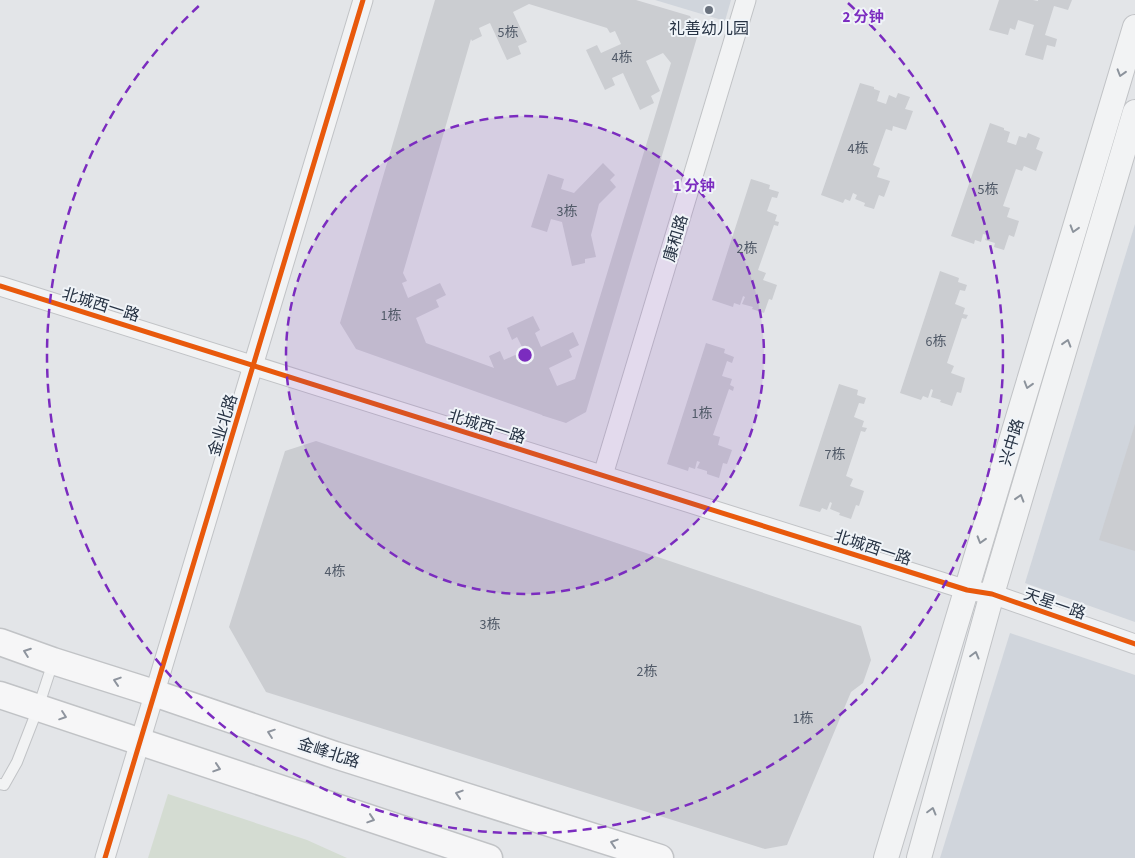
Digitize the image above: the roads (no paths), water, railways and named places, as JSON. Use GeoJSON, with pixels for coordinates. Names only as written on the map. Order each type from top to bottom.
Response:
{"type":"FeatureCollection","features":[{"type":"Feature","properties":{"kind":"main road","name":"金峰北路"},"geometry":{"type":"LineString","coordinates":[[0,642],[335,755],[660,858]]}},
{"type":"Feature","properties":{"kind":"main road"},"geometry":{"type":"LineString","coordinates":[[0,695],[489,858]]}},
{"type":"Feature","properties":{"kind":"street","name":"金业北路"},"geometry":{"type":"LineString","coordinates":[[105,858],[363,0]]}},
{"type":"Feature","properties":{"kind":"street","name":"康和路"},"geometry":{"type":"LineString","coordinates":[[603,475],[746,0]]}},
{"type":"Feature","properties":{"kind":"street","name":"兴中路"},"geometry":{"type":"LineString","coordinates":[[886,858],[967,590],[1124,103],[1135,27]]}},
{"type":"Feature","properties":{"kind":"street","name":"兴中路"},"geometry":{"type":"LineString","coordinates":[[918,858],[992,594],[1135,112]]}},
{"type":"Feature","properties":{"kind":"street","name":"北城西一路"},"geometry":{"type":"LineString","coordinates":[[0,286],[967,590]]}},
{"type":"Feature","properties":{"kind":"street","name":"天星一路"},"geometry":{"type":"LineString","coordinates":[[967,590],[992,594],[1135,644]]}},
{"type":"Feature","properties":{"kind":"lane"},"geometry":{"type":"LineString","coordinates":[[0,784],[4,785],[17,762],[38,708],[53,661]]}},
{"type":"Feature","properties":{"kind":"place","name":"礼善幼儿园"},"geometry":{"type":"Point","coordinates":[709,10]}}]}
